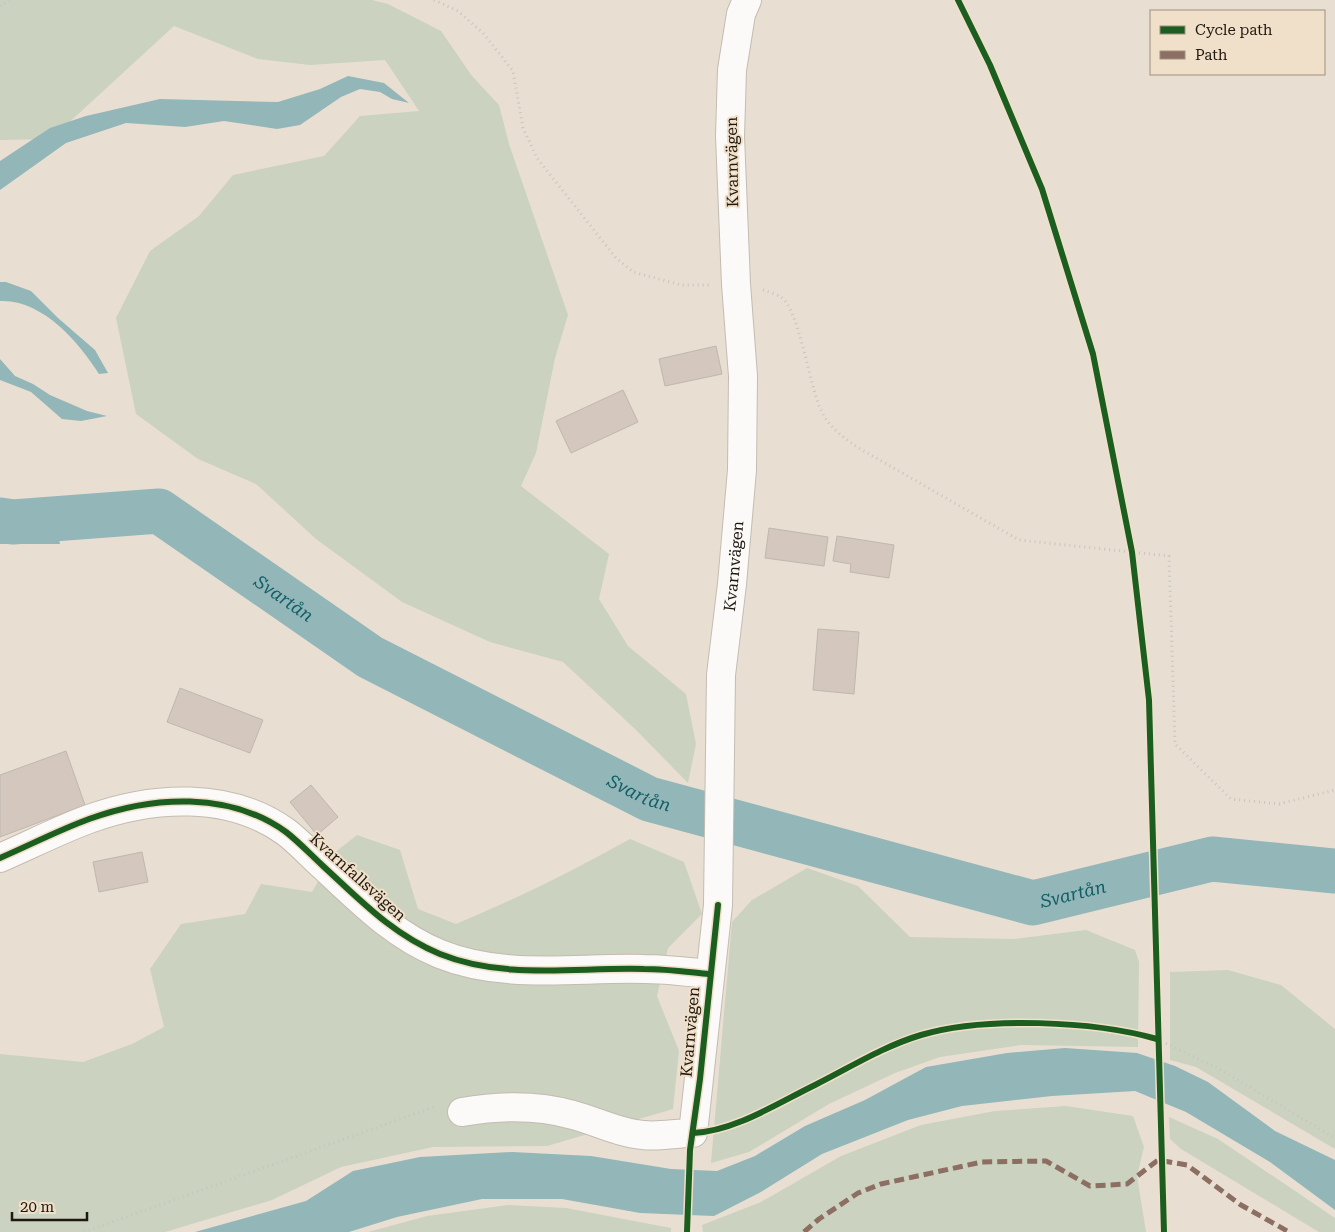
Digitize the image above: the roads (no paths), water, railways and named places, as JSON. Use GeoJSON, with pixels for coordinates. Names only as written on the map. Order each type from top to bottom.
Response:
{"type":"FeatureCollection","features":[{"type":"Feature","properties":{"kind":"street","name":"Kvarnvägen"},"geometry":{"type":"LineString","coordinates":[[462,1112],[489,1107],[535,1109],[571,1114],[612,1128],[643,1135],[693,1133],[718,905],[720,694],[742,470],[743,376],[736,286],[730,136],[732,70],[741,14],[747,0]]}},
{"type":"Feature","properties":{"kind":"street","name":"Kvarnfallsvägen"},"geometry":{"type":"LineString","coordinates":[[0,858],[89,819],[114,812],[169,800],[203,802],[236,808],[264,819],[287,832],[386,924],[413,942],[441,955],[469,963],[507,970],[643,969],[709,974]]}},
{"type":"Feature","properties":{"kind":"water"},"geometry":{"type":"Polygon","coordinates":[[[348,76],[384,83],[409,103],[392,99],[380,92],[360,89],[341,97],[300,125],[277,129],[224,121],[185,127],[126,123],[66,143],[0,190],[0,161],[50,128],[86,116],[160,99],[278,102],[320,89],[348,76]]]}},
{"type":"Feature","properties":{"kind":"water"},"geometry":{"type":"Polygon","coordinates":[[[0,282],[6,282],[31,291],[58,318],[95,350],[108,373],[99,374],[70,336],[45,315],[15,302],[0,301],[0,282]]]}},
{"type":"Feature","properties":{"kind":"water"},"geometry":{"type":"Polygon","coordinates":[[[0,359],[15,376],[33,384],[50,395],[87,411],[107,416],[81,421],[62,419],[31,392],[0,380],[0,359]]]}},
{"type":"Feature","properties":{"kind":"water"},"geometry":{"type":"Polygon","coordinates":[[[0,505],[54,511],[60,544],[0,544],[0,505]]]}},
{"type":"Feature","properties":{"kind":"water"},"geometry":{"type":"Polygon","coordinates":[[[1065,1048],[1137,1053],[1175,1066],[1208,1082],[1275,1131],[1335,1160],[1335,1210],[1270,1162],[1186,1112],[1135,1091],[1052,1096],[962,1106],[908,1120],[822,1154],[759,1193],[714,1216],[640,1213],[562,1199],[482,1199],[397,1217],[349,1232],[195,1232],[306,1201],[353,1171],[420,1157],[512,1152],[591,1156],[671,1169],[717,1171],[755,1156],[805,1126],[865,1100],[926,1067],[1007,1053],[1065,1048]]]}},
{"type":"Feature","properties":{"kind":"waterway","name":"Svartån"},"geometry":{"type":"LineString","coordinates":[[0,520],[13,522],[159,511],[370,657],[649,799],[1033,903],[1212,859],[1335,871]]}}]}
